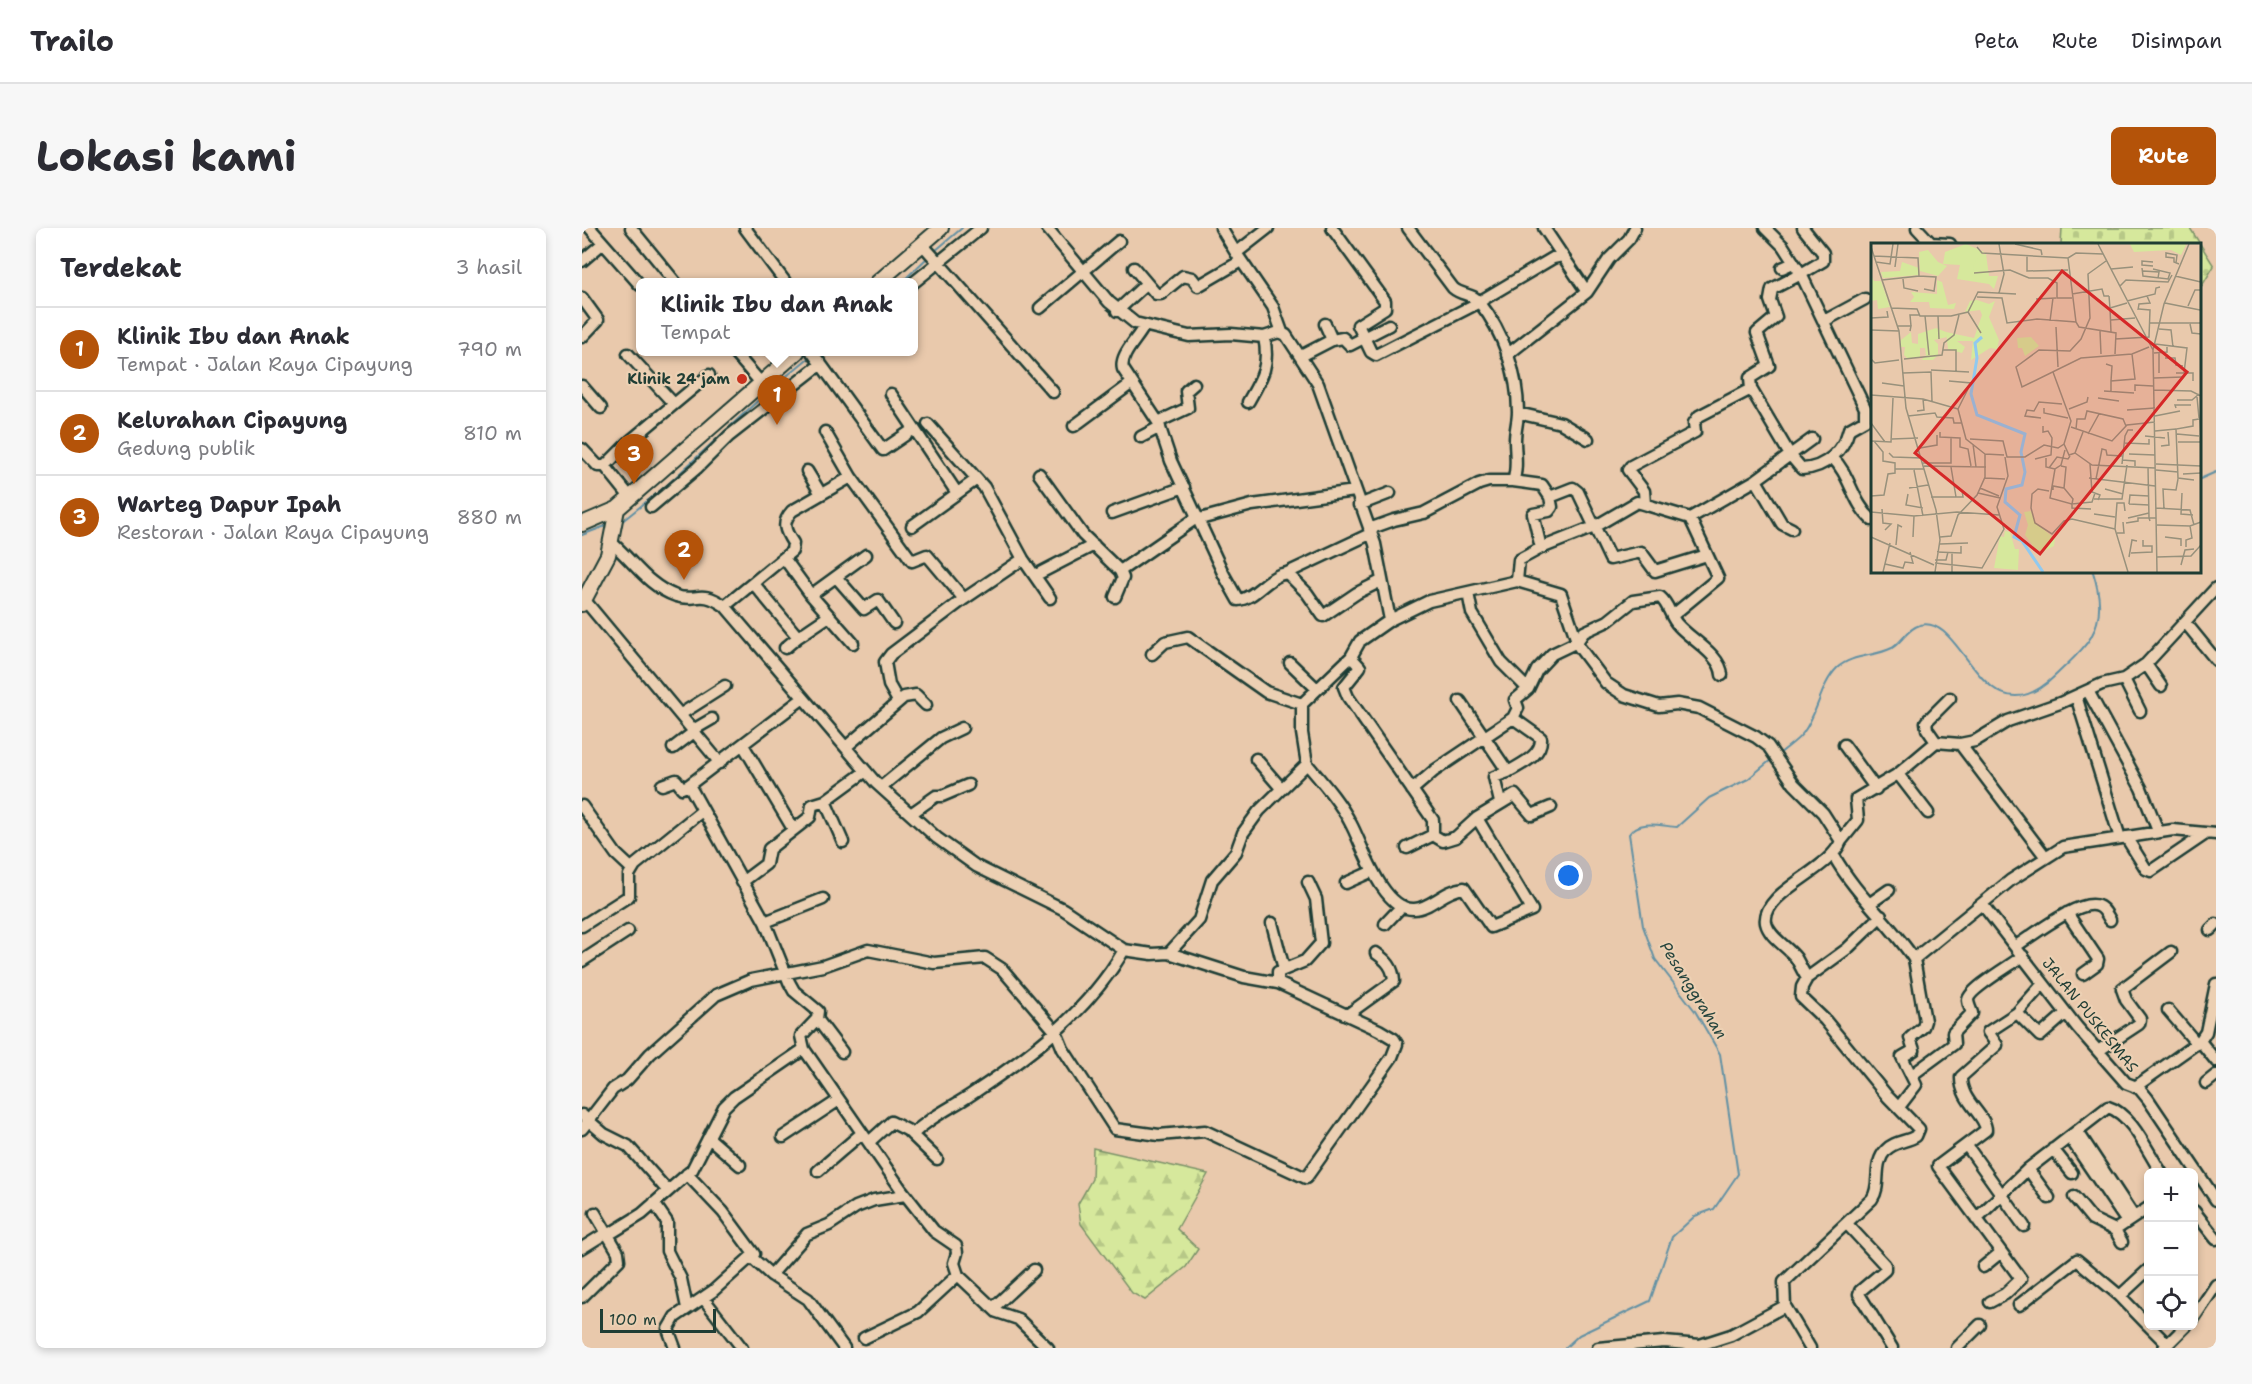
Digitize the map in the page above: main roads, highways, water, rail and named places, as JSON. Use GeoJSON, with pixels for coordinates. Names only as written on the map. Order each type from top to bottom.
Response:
{"type":"FeatureCollection","features":[{"type":"Feature","properties":{"kind":"main road"},"geometry":{"type":"LineString","coordinates":[[884,278],[930,252],[941,228]]}},
{"type":"Feature","properties":{"kind":"main road"},"geometry":{"type":"LineString","coordinates":[[583,600],[609,527],[630,497],[754,405],[764,383],[792,356]]}},
{"type":"Feature","properties":{"kind":"main road"},"geometry":{"type":"LineString","coordinates":[[582,524],[609,527]]}},
{"type":"Feature","properties":{"kind":"waterway"},"geometry":{"type":"LineString","coordinates":[[935,251],[962,228]]}},
{"type":"Feature","properties":{"kind":"waterway"},"geometry":{"type":"LineString","coordinates":[[906,278],[928,257]]}},
{"type":"Feature","properties":{"kind":"waterway"},"geometry":{"type":"LineString","coordinates":[[620,523],[667,485],[765,394],[811,356]]}},
{"type":"Feature","properties":{"kind":"waterway","name":"Pesanggrahan"},"geometry":{"type":"LineString","coordinates":[[2201,479],[2216,472]]}},
{"type":"Feature","properties":{"kind":"waterway"},"geometry":{"type":"LineString","coordinates":[[582,535],[608,525]]}},
{"type":"Feature","properties":{"kind":"waterway","name":"Pesanggrahan"},"geometry":{"type":"LineString","coordinates":[[1779,754],[1803,733],[1831,675],[1837,668],[1850,660],[1892,648],[1912,629],[1920,625],[1935,626],[1950,638],[1993,688],[2011,696],[2032,693],[2057,674],[2091,637],[2099,613],[2093,573]]}},
{"type":"Feature","properties":{"kind":"waterway","name":"Pesanggrahan"},"geometry":{"type":"LineString","coordinates":[[1565,1348],[1579,1335],[1650,1301],[1672,1237],[1695,1216],[1714,1209],[1738,1174],[1720,1054],[1695,1011],[1655,959],[1643,926],[1629,834],[1639,826],[1645,825],[1677,827],[1709,798],[1748,779],[1772,759]]}},
{"type":"Feature","properties":{"kind":"place","name":"Klinik 24 jam"},"geometry":{"type":"Point","coordinates":[742,379]}},
{"type":"Feature","properties":{"kind":"place","name":"Klinik Ibu dan Anak"},"geometry":{"type":"Point","coordinates":[777,425]}},
{"type":"Feature","properties":{"kind":"place","name":"Warteg Dapur Ipah"},"geometry":{"type":"Point","coordinates":[634,484]}},
{"type":"Feature","properties":{"kind":"place","name":"Kelurahan Cipayung"},"geometry":{"type":"Point","coordinates":[684,580]}}]}
